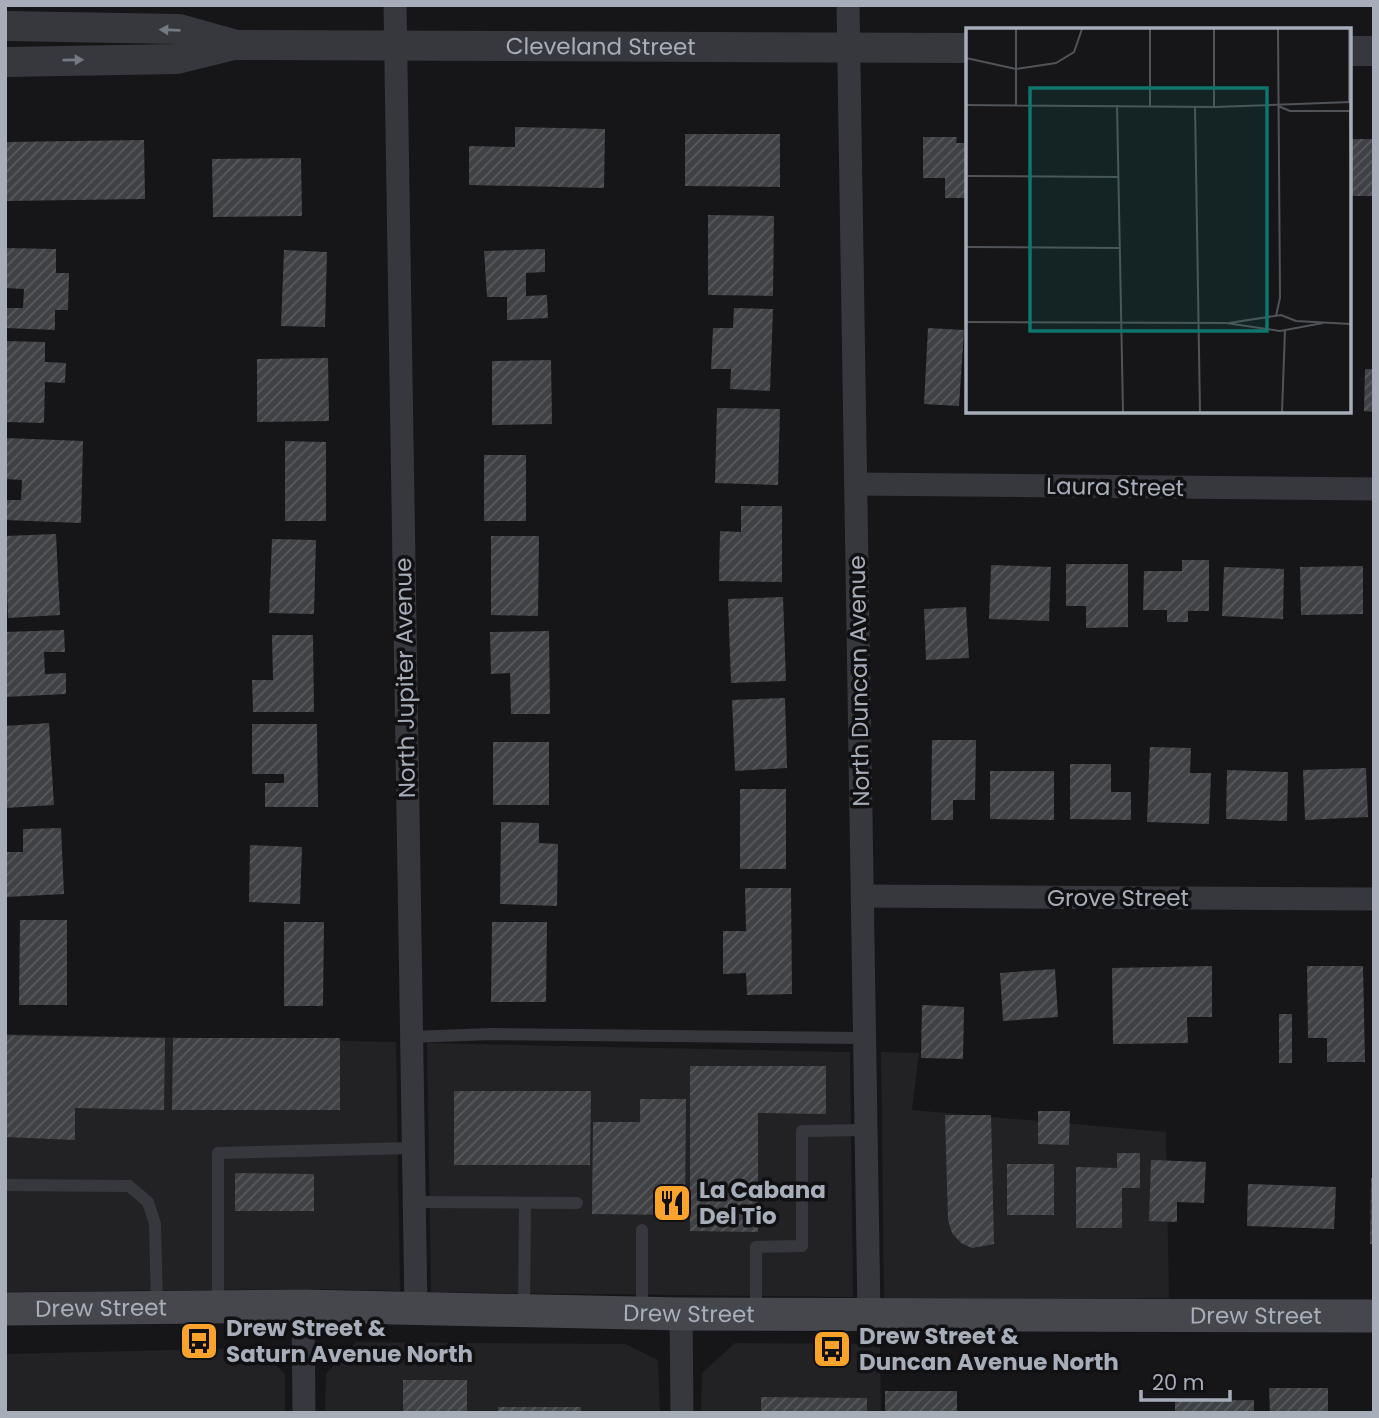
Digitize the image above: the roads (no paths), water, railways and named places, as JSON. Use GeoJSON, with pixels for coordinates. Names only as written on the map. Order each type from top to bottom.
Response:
{"type":"FeatureCollection","features":[{"type":"Feature","properties":{"kind":"main road","name":"Drew Street"},"geometry":{"type":"LineString","coordinates":[[5,1309],[303,1306],[681,1314],[1374,1316]]}},
{"type":"Feature","properties":{"kind":"street","name":"North Jupiter Avenue"},"geometry":{"type":"LineString","coordinates":[[395,5],[416,1309]]}},
{"type":"Feature","properties":{"kind":"street","name":"North Duncan Avenue"},"geometry":{"type":"LineString","coordinates":[[848,5],[869,1315]]}},
{"type":"Feature","properties":{"kind":"street","name":"Cleveland Street"},"geometry":{"type":"LineString","coordinates":[[5,26],[179,29],[236,45]]}},
{"type":"Feature","properties":{"kind":"street","name":"Cleveland Street"},"geometry":{"type":"LineString","coordinates":[[5,62],[177,59],[236,45],[396,48],[966,48]]}},
{"type":"Feature","properties":{"kind":"street"},"geometry":{"type":"LineString","coordinates":[[1351,51],[1374,51]]}},
{"type":"Feature","properties":{"kind":"street","name":"Laura Street"},"geometry":{"type":"LineString","coordinates":[[856,485],[1374,489]]}},
{"type":"Feature","properties":{"kind":"street","name":"Grove Street"},"geometry":{"type":"LineString","coordinates":[[863,896],[1374,900]]}},
{"type":"Feature","properties":{"kind":"street"},"geometry":{"type":"LineString","coordinates":[[303,1306],[304,1413]]}},
{"type":"Feature","properties":{"kind":"street"},"geometry":{"type":"LineString","coordinates":[[681,1314],[681,1413]]}},
{"type":"Feature","properties":{"kind":"lane"},"geometry":{"type":"LineString","coordinates":[[411,1037],[505,1034],[865,1038]]}},
{"type":"Feature","properties":{"kind":"lane"},"geometry":{"type":"LineString","coordinates":[[756,1314],[756,1247],[802,1246],[803,1131],[866,1130]]}},
{"type":"Feature","properties":{"kind":"lane"},"geometry":{"type":"LineString","coordinates":[[218,1307],[218,1153],[413,1148]]}},
{"type":"Feature","properties":{"kind":"lane"},"geometry":{"type":"LineString","coordinates":[[5,1185],[129,1186],[139,1194],[148,1202],[155,1224],[157,1308]]}},
{"type":"Feature","properties":{"kind":"lane"},"geometry":{"type":"LineString","coordinates":[[414,1202],[577,1203]]}},
{"type":"Feature","properties":{"kind":"lane"},"geometry":{"type":"LineString","coordinates":[[524,1311],[525,1203]]}},
{"type":"Feature","properties":{"kind":"lane"},"geometry":{"type":"LineString","coordinates":[[642,1230],[642,1313]]}},
{"type":"Feature","properties":{"kind":"place","name":"La Cabana Del Tio"},"geometry":{"type":"Point","coordinates":[672,1203]}},
{"type":"Feature","properties":{"kind":"place","name":"Drew Street & Saturn Avenue North"},"geometry":{"type":"Point","coordinates":[199,1341]}},
{"type":"Feature","properties":{"kind":"place","name":"Drew Street & Duncan Avenue North"},"geometry":{"type":"Point","coordinates":[832,1349]}}]}
